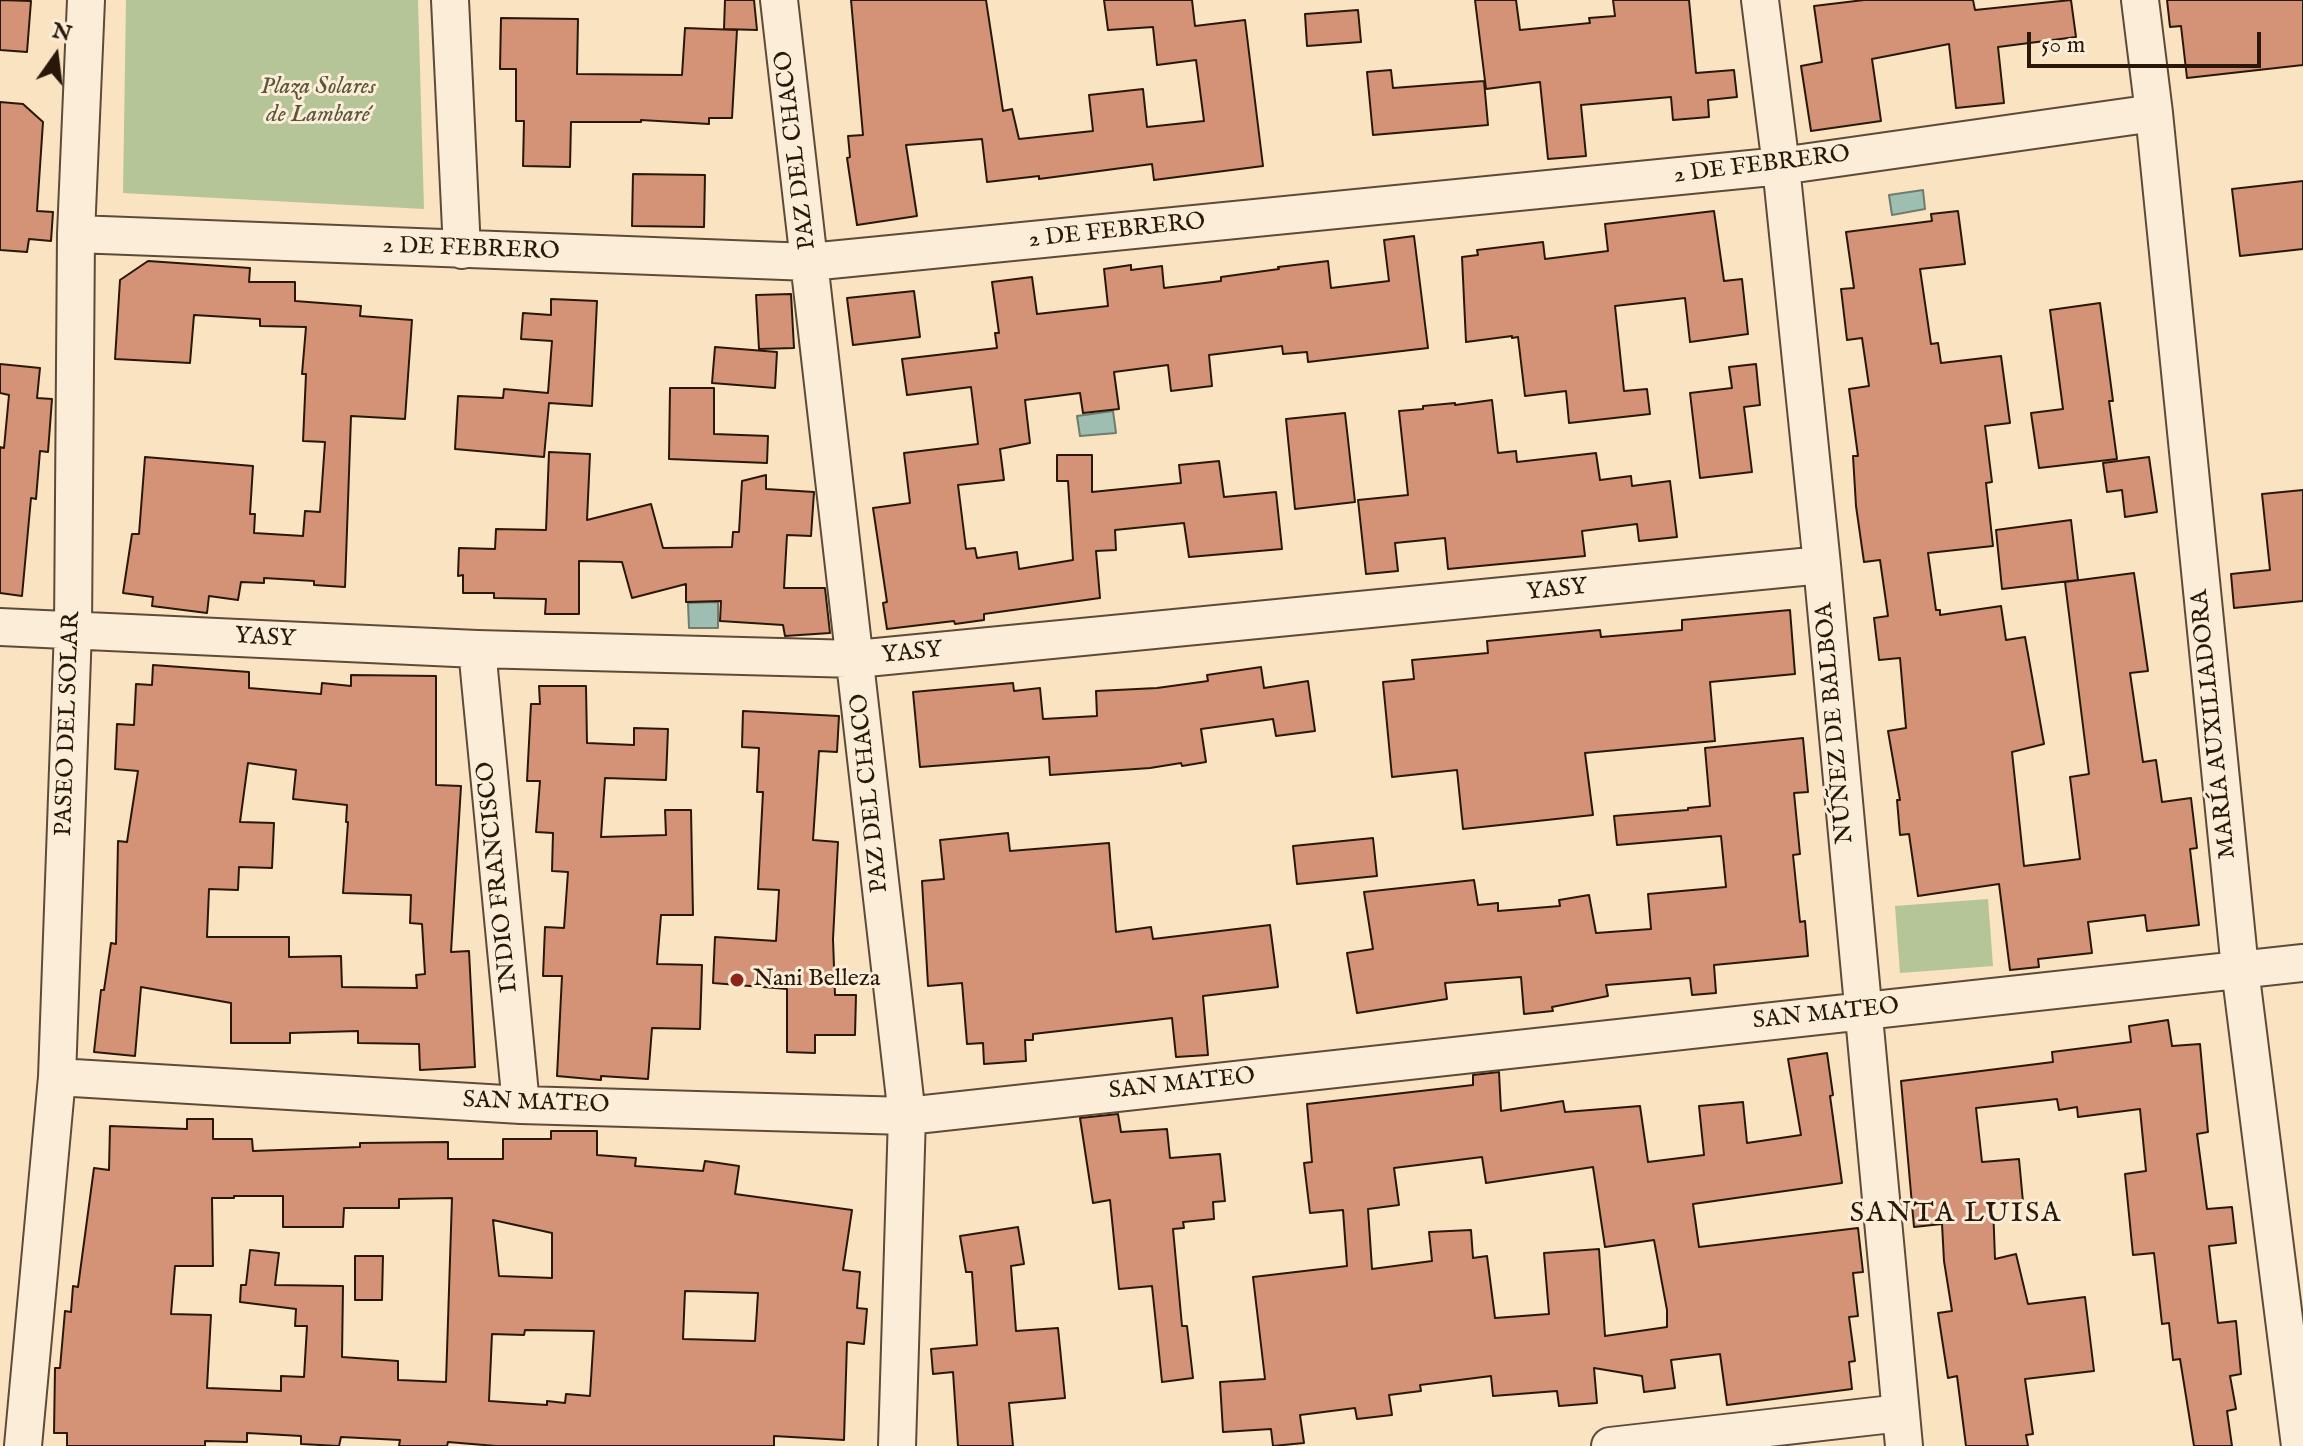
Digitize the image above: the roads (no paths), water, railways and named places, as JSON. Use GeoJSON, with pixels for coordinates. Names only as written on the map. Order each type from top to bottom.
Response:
{"type":"FeatureCollection","features":[{"type":"Feature","properties":{"kind":"street","name":"PASEO DEL SOLAR"},"geometry":{"type":"LineString","coordinates":[[23,1446],[57,1077],[73,629],[76,234],[86,0]]}},
{"type":"Feature","properties":{"kind":"street"},"geometry":{"type":"LineString","coordinates":[[450,0],[462,250]]}},
{"type":"Feature","properties":{"kind":"street","name":"PAZ DEL CHACO"},"geometry":{"type":"LineString","coordinates":[[779,0],[907,1116],[897,1446]]}},
{"type":"Feature","properties":{"kind":"street","name":"NÚÑEZ DE BALBOA"},"geometry":{"type":"LineString","coordinates":[[1760,0],[1781,166],[1822,565],[1903,1429]]}},
{"type":"Feature","properties":{"kind":"street","name":"MARÍA AUXILIADORA"},"geometry":{"type":"LineString","coordinates":[[2140,0],[2240,969],[2300,1446]]}},
{"type":"Feature","properties":{"kind":"street","name":"2 DE FEBRERO"},"geometry":{"type":"LineString","coordinates":[[76,234],[810,262],[1781,166],[2154,113]]}},
{"type":"Feature","properties":{"kind":"street","name":"YASY"},"geometry":{"type":"LineString","coordinates":[[0,627],[477,649],[856,659],[1822,565]]}},
{"type":"Feature","properties":{"kind":"street","name":"INDIO FRANCISCO"},"geometry":{"type":"LineString","coordinates":[[477,649],[521,1105]]}},
{"type":"Feature","properties":{"kind":"street","name":"SAN MATEO"},"geometry":{"type":"LineString","coordinates":[[57,1077],[521,1105],[907,1116],[2303,963]]}},
{"type":"Feature","properties":{"kind":"street"},"geometry":{"type":"LineString","coordinates":[[1610,1446],[1903,1429]]}},
{"type":"Feature","properties":{"kind":"place","name":"Nani Belleza"},"geometry":{"type":"Point","coordinates":[737,980]}},
{"type":"Feature","properties":{"kind":"district","name":"SANTA LUISA"},"geometry":{"type":"Point","coordinates":[1956,1215]}},
{"type":"Feature","properties":{"kind":"park label","name":"Plaza Solares de Lambaré"},"geometry":{"type":"Point","coordinates":[318,102]}}]}
